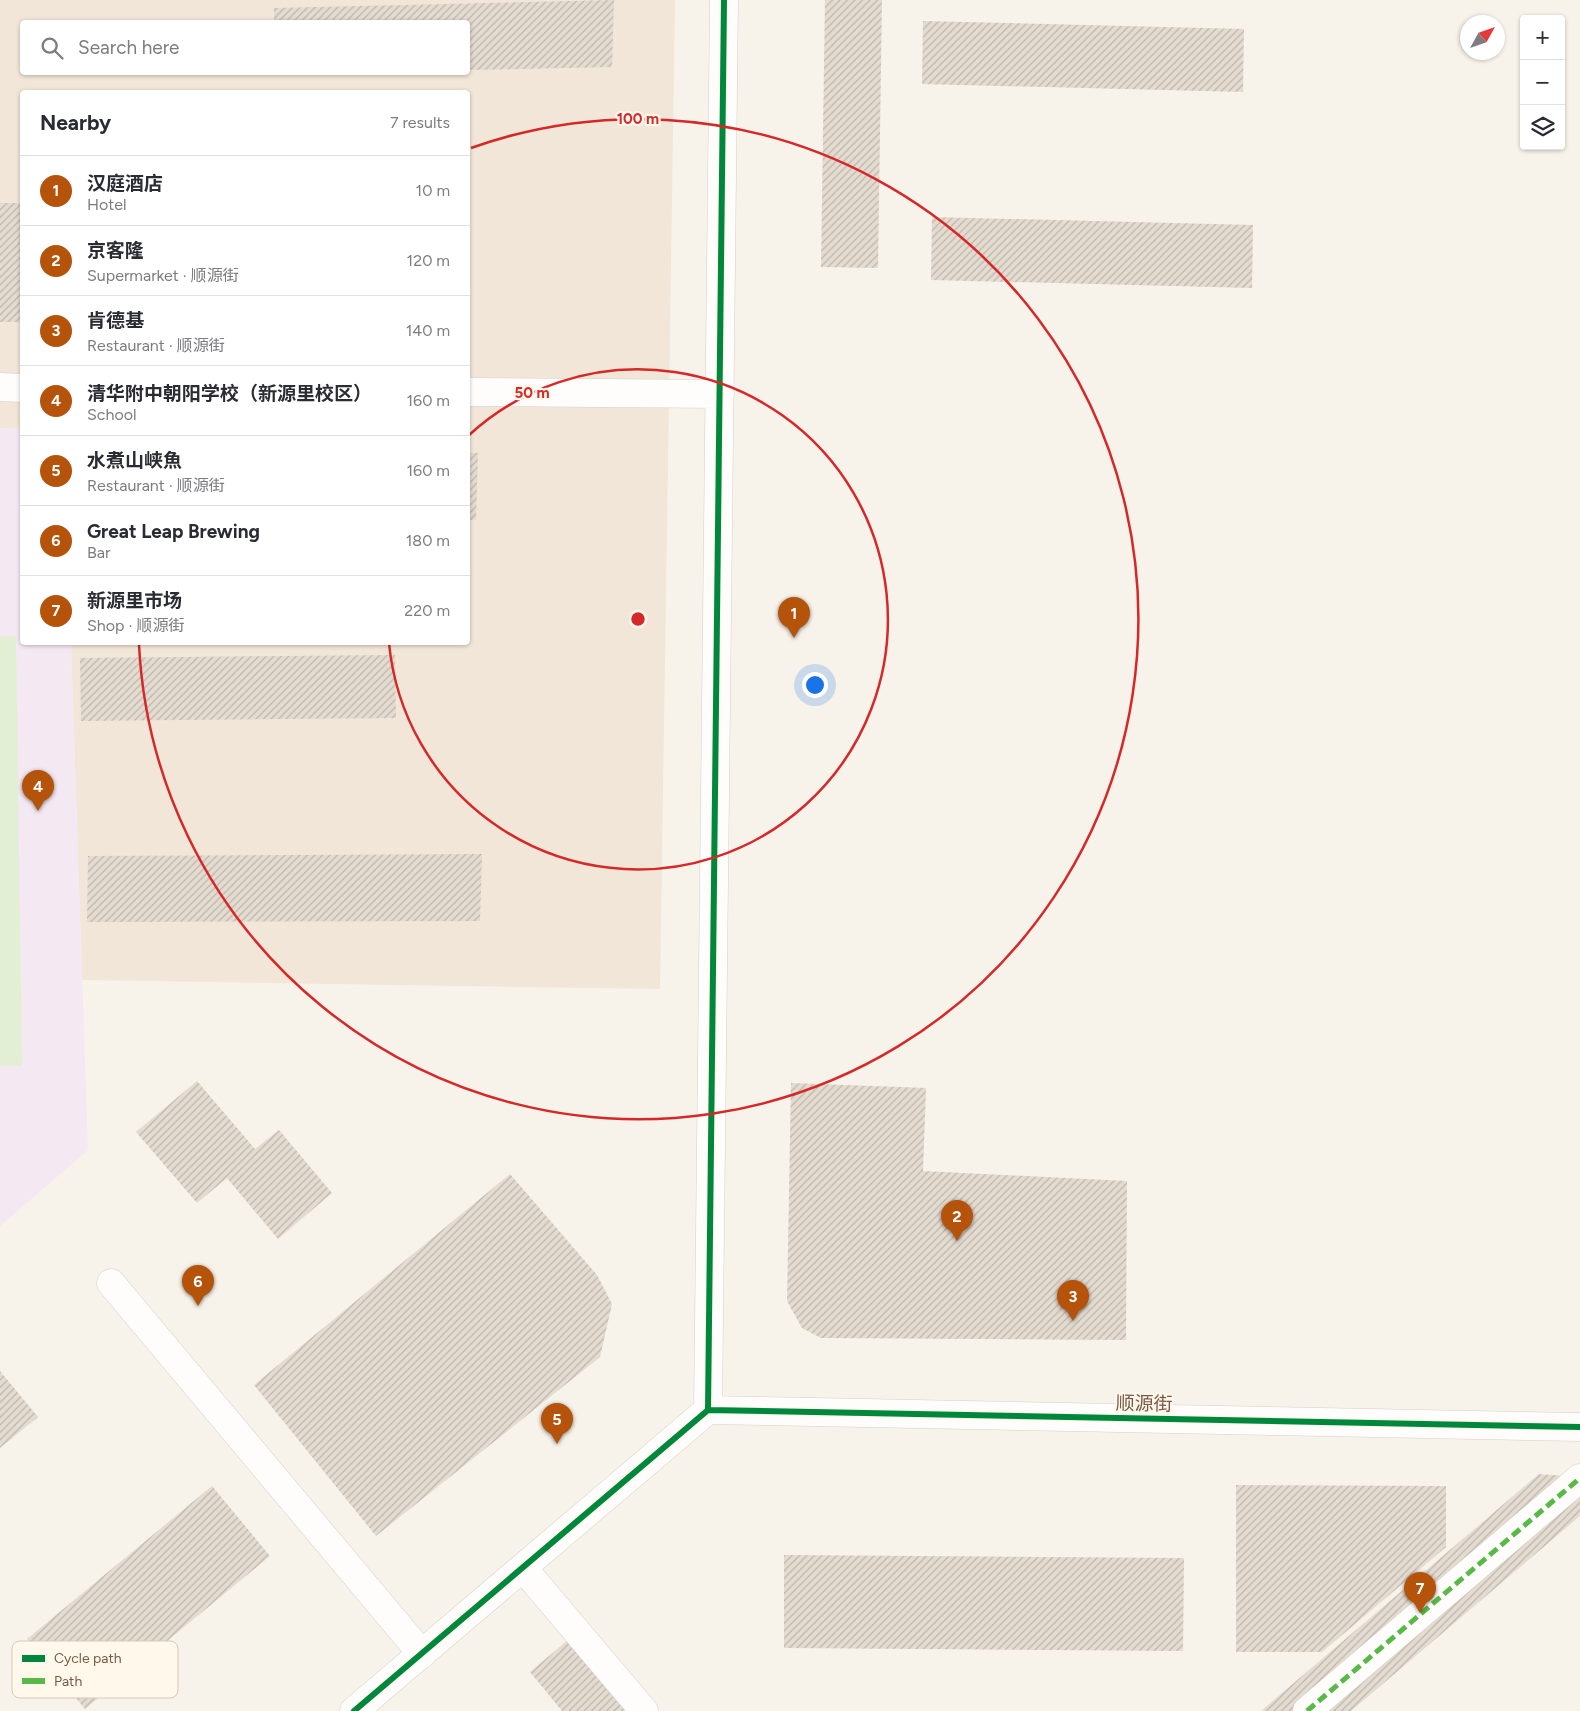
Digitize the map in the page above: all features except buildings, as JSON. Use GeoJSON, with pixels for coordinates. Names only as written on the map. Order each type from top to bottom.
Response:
{"type":"FeatureCollection","features":[{"type":"Feature","properties":{"kind":"street"},"geometry":{"type":"LineString","coordinates":[[354,1711],[708,1410],[724,0]]}},
{"type":"Feature","properties":{"kind":"street"},"geometry":{"type":"LineString","coordinates":[[0,387],[20,388]]}},
{"type":"Feature","properties":{"kind":"street"},"geometry":{"type":"LineString","coordinates":[[470,392],[720,394]]}},
{"type":"Feature","properties":{"kind":"street"},"geometry":{"type":"LineString","coordinates":[[111,1283],[422,1654]]}},
{"type":"Feature","properties":{"kind":"street","name":"顺源街"},"geometry":{"type":"LineString","coordinates":[[708,1410],[1580,1427]]}},
{"type":"Feature","properties":{"kind":"street"},"geometry":{"type":"LineString","coordinates":[[1307,1711],[1580,1478]]}},
{"type":"Feature","properties":{"kind":"street"},"geometry":{"type":"LineString","coordinates":[[524,1568],[644,1711]]}},
{"type":"Feature","properties":{"kind":"shaded area"},"geometry":{"type":"Polygon","coordinates":[[[0,0],[675,0],[660,989],[82,980],[71,645],[470,645],[470,90],[20,90],[20,429],[0,428],[0,0]]]}},
{"type":"Feature","properties":{"kind":"shaded area"},"geometry":{"type":"Polygon","coordinates":[[[0,428],[20,429],[20,645],[71,645],[88,1150],[0,1226],[0,428]]]}},
{"type":"Feature","properties":{"kind":"green space"},"geometry":{"type":"Polygon","coordinates":[[[0,636],[16,636],[22,1066],[0,1066],[0,636]]]}},
{"type":"Feature","properties":{"kind":"marked path"},"geometry":{"type":"LineString","coordinates":[[1307,1711],[1580,1478]]}},
{"type":"Feature","properties":{"kind":"cycle path"},"geometry":{"type":"LineString","coordinates":[[354,1711],[708,1410],[724,0]]}},
{"type":"Feature","properties":{"kind":"cycle path"},"geometry":{"type":"LineString","coordinates":[[708,1410],[1580,1427]]}},
{"type":"Feature","properties":{"kind":"place","name":"汉庭酒店"},"geometry":{"type":"Point","coordinates":[794,638]}},
{"type":"Feature","properties":{"kind":"place","name":"清华附中朝阳学校（新源里校区）"},"geometry":{"type":"Point","coordinates":[38,811]}},
{"type":"Feature","properties":{"kind":"place","name":"京客隆"},"geometry":{"type":"Point","coordinates":[957,1241]}},
{"type":"Feature","properties":{"kind":"place","name":"Great Leap Brewing"},"geometry":{"type":"Point","coordinates":[198,1306]}},
{"type":"Feature","properties":{"kind":"place","name":"肯德基"},"geometry":{"type":"Point","coordinates":[1073,1321]}},
{"type":"Feature","properties":{"kind":"place","name":"水煮山峡魚"},"geometry":{"type":"Point","coordinates":[557,1444]}},
{"type":"Feature","properties":{"kind":"place","name":"新源里市场"},"geometry":{"type":"Point","coordinates":[1420,1613]}}]}
